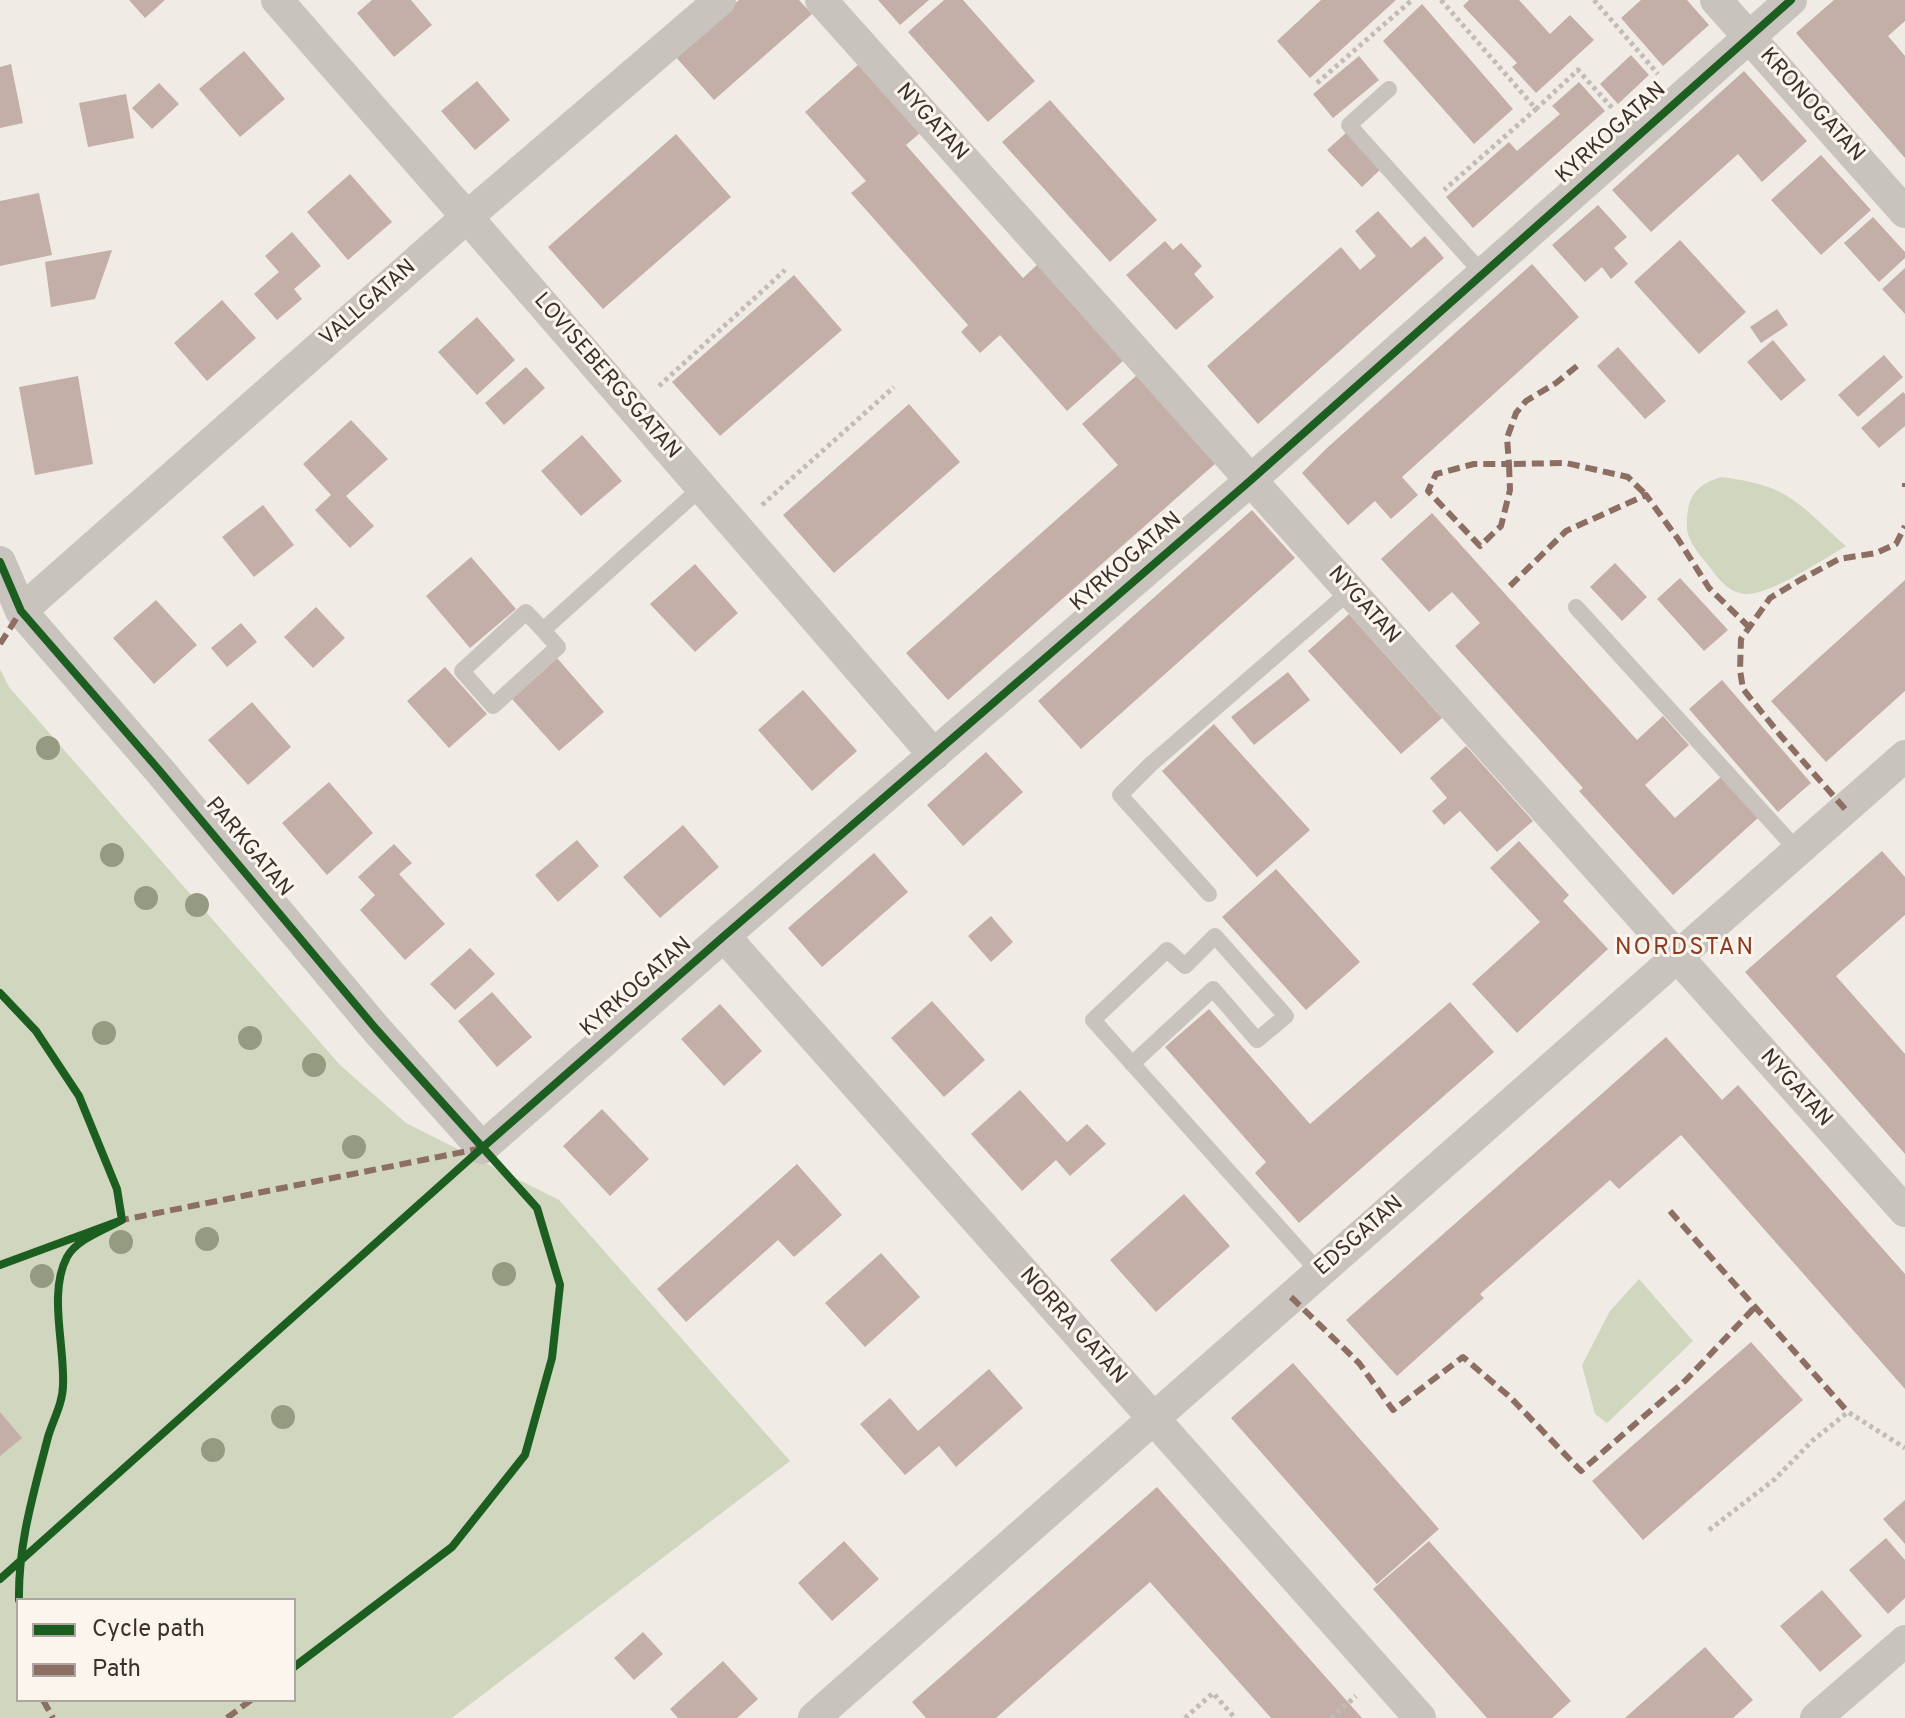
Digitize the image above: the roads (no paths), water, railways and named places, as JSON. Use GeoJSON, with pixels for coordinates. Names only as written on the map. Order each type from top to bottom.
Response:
{"type":"FeatureCollection","features":[{"type":"Feature","properties":{"kind":"street","name":"LOVISEBERGSGATAN"},"geometry":{"type":"LineString","coordinates":[[277,0],[934,755]]}},
{"type":"Feature","properties":{"kind":"street","name":"VALLGATAN"},"geometry":{"type":"LineString","coordinates":[[21,611],[467,217],[720,0]]}},
{"type":"Feature","properties":{"kind":"street","name":"NYGATAN"},"geometry":{"type":"LineString","coordinates":[[821,0],[1905,1211]]}},
{"type":"Feature","properties":{"kind":"street","name":"KRONOGATAN"},"geometry":{"type":"LineString","coordinates":[[1716,0],[1905,212]]}},
{"type":"Feature","properties":{"kind":"street","name":"KYRKOGATAN"},"geometry":{"type":"LineString","coordinates":[[482,1148],[1251,480],[1791,0]]}},
{"type":"Feature","properties":{"kind":"street","name":"PARKGATAN"},"geometry":{"type":"LineString","coordinates":[[0,562],[21,611],[376,1029],[482,1148]]}},
{"type":"Feature","properties":{"kind":"street","name":"EDSGATAN"},"geometry":{"type":"LineString","coordinates":[[814,1718],[1905,756]]}},
{"type":"Feature","properties":{"kind":"street","name":"NORRA GATAN"},"geometry":{"type":"LineString","coordinates":[[724,936],[1420,1718]]}},
{"type":"Feature","properties":{"kind":"street"},"geometry":{"type":"LineString","coordinates":[[1816,1718],[1905,1641]]}},
{"type":"Feature","properties":{"kind":"lane"},"geometry":{"type":"LineString","coordinates":[[1389,89],[1349,125],[1483,274]]}},
{"type":"Feature","properties":{"kind":"lane"},"geometry":{"type":"LineString","coordinates":[[543,630],[702,487]]}},
{"type":"Feature","properties":{"kind":"lane"},"geometry":{"type":"LineString","coordinates":[[1209,894],[1120,795],[1150,765],[1350,591]]}},
{"type":"Feature","properties":{"kind":"lane"},"geometry":{"type":"LineString","coordinates":[[1576,607],[1798,851]]}},
{"type":"Feature","properties":{"kind":"lane"},"geometry":{"type":"LineString","coordinates":[[526,612],[543,630],[558,647],[493,706],[462,671],[526,612]]}},
{"type":"Feature","properties":{"kind":"lane"},"geometry":{"type":"LineString","coordinates":[[1132,1064],[1213,989],[1257,1040],[1286,1016],[1215,936],[1185,966],[1167,950],[1093,1020],[1132,1064],[1319,1272]]}},
{"type":"Feature","properties":{"kind":"district","name":"NORDSTAN"},"geometry":{"type":"Point","coordinates":[1685,949]}}]}
